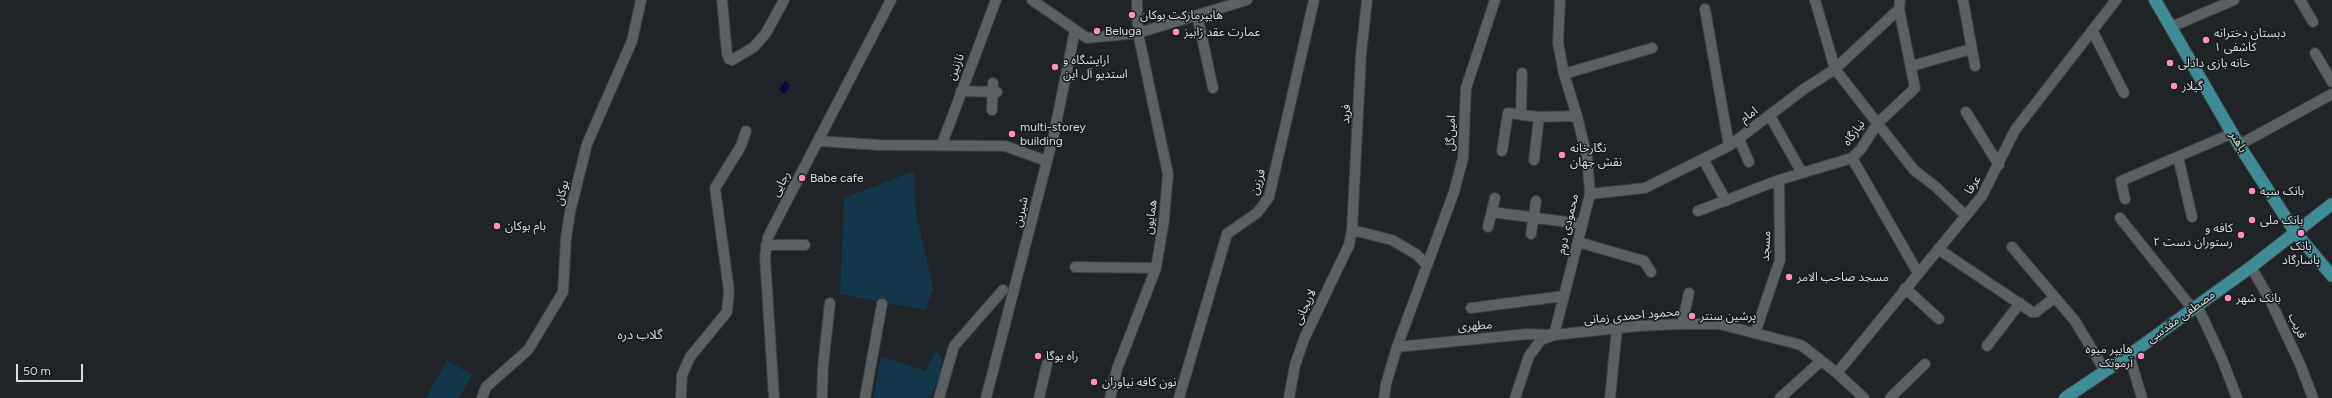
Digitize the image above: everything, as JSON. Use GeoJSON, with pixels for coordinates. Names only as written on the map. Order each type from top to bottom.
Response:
{"type":"FeatureCollection","features":[{"type":"Feature","properties":{"kind":"main road","name":"باهنر"},"geometry":{"type":"LineString","coordinates":[[2155,0],[2239,145],[2296,232],[2332,276]]}},
{"type":"Feature","properties":{"kind":"main road","name":"مصطفی مقدسی"},"geometry":{"type":"LineString","coordinates":[[2065,398],[2129,355],[2251,267],[2332,204]]}},
{"type":"Feature","properties":{"kind":"street","name":"بوکان"},"geometry":{"type":"LineString","coordinates":[[482,398],[486,387],[528,350],[563,292],[566,238],[570,212],[587,144],[632,41],[641,0]]}},
{"type":"Feature","properties":{"kind":"street"},"geometry":{"type":"LineString","coordinates":[[722,0],[727,53],[729,59],[732,60],[754,47],[766,33],[784,0]]}},
{"type":"Feature","properties":{"kind":"street","name":"رجایی"},"geometry":{"type":"LineString","coordinates":[[774,398],[764,257],[768,237],[890,0]]}},
{"type":"Feature","properties":{"kind":"street","name":"نازنین"},"geometry":{"type":"LineString","coordinates":[[942,144],[996,0]]}},
{"type":"Feature","properties":{"kind":"street"},"geometry":{"type":"LineString","coordinates":[[1032,0],[1087,38],[1138,33],[1248,0]]}},
{"type":"Feature","properties":{"kind":"street","name":"همایون"},"geometry":{"type":"LineString","coordinates":[[1110,398],[1117,369],[1156,268],[1164,220],[1168,174],[1138,33],[1136,0]]}},
{"type":"Feature","properties":{"kind":"street","name":"فرزین"},"geometry":{"type":"LineString","coordinates":[[1179,398],[1227,234],[1258,212],[1269,197],[1314,0]]}},
{"type":"Feature","properties":{"kind":"street","name":"فرید"},"geometry":{"type":"LineString","coordinates":[[1352,230],[1361,55],[1367,0]]}},
{"type":"Feature","properties":{"kind":"street","name":"امین‌گل"},"geometry":{"type":"LineString","coordinates":[[1384,398],[1386,384],[1397,347],[1448,210],[1463,158],[1466,88],[1495,0]]}},
{"type":"Feature","properties":{"kind":"street","name":"محمودی دوم"},"geometry":{"type":"LineString","coordinates":[[1554,335],[1590,194],[1587,157],[1578,116],[1564,74],[1558,43],[1560,0]]}},
{"type":"Feature","properties":{"kind":"street"},"geometry":{"type":"LineString","coordinates":[[1815,0],[1835,69],[1914,170],[1936,187],[1966,216]]}},
{"type":"Feature","properties":{"kind":"street"},"geometry":{"type":"LineString","coordinates":[[1963,0],[1975,66]]}},
{"type":"Feature","properties":{"kind":"street","name":"عرفا"},"geometry":{"type":"LineString","coordinates":[[1837,373],[1905,288],[1982,196],[1999,165],[2015,130],[2116,0]]}},
{"type":"Feature","properties":{"kind":"street"},"geometry":{"type":"LineString","coordinates":[[2171,27],[2234,0]]}},
{"type":"Feature","properties":{"kind":"street"},"geometry":{"type":"LineString","coordinates":[[2300,0],[2313,22]]}},
{"type":"Feature","properties":{"kind":"street"},"geometry":{"type":"LineString","coordinates":[[1899,4],[1912,66],[1971,49]]}},
{"type":"Feature","properties":{"kind":"street","name":"امام"},"geometry":{"type":"LineString","coordinates":[[1590,194],[1645,188],[1729,146],[1770,116],[1804,88],[1835,69],[1899,4]]}},
{"type":"Feature","properties":{"kind":"street"},"geometry":{"type":"LineString","coordinates":[[1705,9],[1729,146]]}},
{"type":"Feature","properties":{"kind":"street"},"geometry":{"type":"LineString","coordinates":[[1197,15],[1213,88]]}},
{"type":"Feature","properties":{"kind":"street","name":"شیرین"},"geometry":{"type":"LineString","coordinates":[[986,398],[1047,161],[1076,30]]}},
{"type":"Feature","properties":{"kind":"street"},"geometry":{"type":"LineString","coordinates":[[2092,30],[2124,93]]}},
{"type":"Feature","properties":{"kind":"street"},"geometry":{"type":"LineString","coordinates":[[1564,74],[1652,48]]}},
{"type":"Feature","properties":{"kind":"street"},"geometry":{"type":"LineString","coordinates":[[2315,53],[2332,82]]}},
{"type":"Feature","properties":{"kind":"street","name":"نیازگاه"},"geometry":{"type":"LineString","coordinates":[[1698,211],[1780,180],[1852,158],[1861,148],[1877,124],[1916,88],[1912,66]]}},
{"type":"Feature","properties":{"kind":"street"},"geometry":{"type":"LineString","coordinates":[[1521,114],[1522,73]]}},
{"type":"Feature","properties":{"kind":"street"},"geometry":{"type":"LineString","coordinates":[[961,91],[994,89],[992,110]]}},
{"type":"Feature","properties":{"kind":"street"},"geometry":{"type":"LineString","coordinates":[[2239,145],[2332,94]]}},
{"type":"Feature","properties":{"kind":"street"},"geometry":{"type":"LineString","coordinates":[[1502,151],[1506,116],[1512,112],[1539,117],[1578,116]]}},
{"type":"Feature","properties":{"kind":"street"},"geometry":{"type":"LineString","coordinates":[[1966,112],[1999,165]]}},
{"type":"Feature","properties":{"kind":"street"},"geometry":{"type":"LineString","coordinates":[[1770,116],[1802,173]]}},
{"type":"Feature","properties":{"kind":"street"},"geometry":{"type":"LineString","coordinates":[[1534,160],[1539,117]]}},
{"type":"Feature","properties":{"kind":"street"},"geometry":{"type":"LineString","coordinates":[[681,398],[682,375],[690,357],[727,312],[729,291],[715,188],[741,146],[746,131]]}},
{"type":"Feature","properties":{"kind":"street"},"geometry":{"type":"LineString","coordinates":[[2125,199],[2121,181],[2233,133]]}},
{"type":"Feature","properties":{"kind":"street"},"geometry":{"type":"LineString","coordinates":[[1739,139],[1749,162]]}},
{"type":"Feature","properties":{"kind":"street"},"geometry":{"type":"LineString","coordinates":[[819,140],[879,144],[1004,146],[1047,161]]}},
{"type":"Feature","properties":{"kind":"street"},"geometry":{"type":"LineString","coordinates":[[2178,157],[2192,217]]}},
{"type":"Feature","properties":{"kind":"street"},"geometry":{"type":"LineString","coordinates":[[1852,158],[1918,273]]}},
{"type":"Feature","properties":{"kind":"street"},"geometry":{"type":"LineString","coordinates":[[1703,159],[1726,201]]}},
{"type":"Feature","properties":{"kind":"street","name":"مسجد"},"geometry":{"type":"LineString","coordinates":[[1754,333],[1780,260],[1780,180]]}},
{"type":"Feature","properties":{"kind":"street"},"geometry":{"type":"LineString","coordinates":[[1488,227],[1495,198]]}},
{"type":"Feature","properties":{"kind":"street"},"geometry":{"type":"LineString","coordinates":[[1531,234],[1536,201]]}},
{"type":"Feature","properties":{"kind":"street"},"geometry":{"type":"LineString","coordinates":[[1492,212],[1582,224]]}},
{"type":"Feature","properties":{"kind":"street"},"geometry":{"type":"LineString","coordinates":[[2120,218],[2195,307],[2222,359],[2237,398]]}},
{"type":"Feature","properties":{"kind":"street"},"geometry":{"type":"LineString","coordinates":[[1352,230],[1392,240],[1416,254],[1427,266]]}},
{"type":"Feature","properties":{"kind":"street","name":"لاریجانی"},"geometry":{"type":"LineString","coordinates":[[1289,398],[1295,365],[1304,339],[1349,245],[1352,230]]}},
{"type":"Feature","properties":{"kind":"street"},"geometry":{"type":"LineString","coordinates":[[1578,242],[1644,261],[1651,272]]}},
{"type":"Feature","properties":{"kind":"street"},"geometry":{"type":"LineString","coordinates":[[766,245],[805,245]]}},
{"type":"Feature","properties":{"kind":"street"},"geometry":{"type":"LineString","coordinates":[[2012,247],[2075,321],[2105,371]]}},
{"type":"Feature","properties":{"kind":"street"},"geometry":{"type":"LineString","coordinates":[[1938,249],[2034,312],[2054,298]]}},
{"type":"Feature","properties":{"kind":"street"},"geometry":{"type":"LineString","coordinates":[[1075,267],[1156,268]]}},
{"type":"Feature","properties":{"kind":"street","name":"قریب"},"geometry":{"type":"LineString","coordinates":[[2251,267],[2274,307],[2300,364],[2313,398]]}},
{"type":"Feature","properties":{"kind":"street"},"geometry":{"type":"LineString","coordinates":[[1905,288],[1939,319]]}},
{"type":"Feature","properties":{"kind":"street"},"geometry":{"type":"LineString","coordinates":[[939,398],[954,346],[1004,290]]}},
{"type":"Feature","properties":{"kind":"street"},"geometry":{"type":"LineString","coordinates":[[1682,324],[1689,293]]}},
{"type":"Feature","properties":{"kind":"street"},"geometry":{"type":"LineString","coordinates":[[1471,308],[1564,296]]}},
{"type":"Feature","properties":{"kind":"street"},"geometry":{"type":"LineString","coordinates":[[822,398],[823,366],[830,303]]}},
{"type":"Feature","properties":{"kind":"street"},"geometry":{"type":"LineString","coordinates":[[1987,346],[2020,303]]}},
{"type":"Feature","properties":{"kind":"street"},"geometry":{"type":"LineString","coordinates":[[865,398],[882,304]]}},
{"type":"Feature","properties":{"kind":"street","name":"محمود احمدی زمانی"},"geometry":{"type":"LineString","coordinates":[[1515,398],[1535,346],[1542,340],[1554,335],[1617,328],[1682,324],[1719,324],[1800,345],[1837,373],[1864,398]]}},
{"type":"Feature","properties":{"kind":"street"},"geometry":{"type":"LineString","coordinates":[[1610,398],[1617,328]]}},
{"type":"Feature","properties":{"kind":"street","name":"مطهری"},"geometry":{"type":"LineString","coordinates":[[1397,347],[1527,334],[1554,335]]}},
{"type":"Feature","properties":{"kind":"street"},"geometry":{"type":"LineString","coordinates":[[2129,355],[2142,398]]}},
{"type":"Feature","properties":{"kind":"street"},"geometry":{"type":"LineString","coordinates":[[1780,398],[1821,361]]}},
{"type":"Feature","properties":{"kind":"street"},"geometry":{"type":"LineString","coordinates":[[1038,398],[1047,364]]}},
{"type":"Feature","properties":{"kind":"street"},"geometry":{"type":"LineString","coordinates":[[1890,398],[1925,364]]}},
{"type":"Feature","properties":{"kind":"shaded area"},"geometry":{"type":"Polygon","coordinates":[[[785,81],[790,85],[784,94],[779,90],[785,81]]]}},
{"type":"Feature","properties":{"kind":"shaded area"},"geometry":{"type":"Polygon","coordinates":[[[914,171],[915,208],[933,288],[926,310],[840,294],[844,198],[914,171]]]}},
{"type":"Feature","properties":{"kind":"shaded area"},"geometry":{"type":"Polygon","coordinates":[[[936,351],[943,359],[940,375],[930,398],[873,398],[881,356],[925,371],[936,351]]]}},
{"type":"Feature","properties":{"kind":"shaded area"},"geometry":{"type":"Polygon","coordinates":[[[447,360],[472,375],[459,398],[426,398],[447,360]]]}},
{"type":"Feature","properties":{"kind":"place","name":"هایپرمارکت بوکان"},"geometry":{"type":"Point","coordinates":[1132,15]}},
{"type":"Feature","properties":{"kind":"place","name":"Beluga"},"geometry":{"type":"Point","coordinates":[1097,31]}},
{"type":"Feature","properties":{"kind":"place","name":"عمارت عقد ژابیز"},"geometry":{"type":"Point","coordinates":[1176,32]}},
{"type":"Feature","properties":{"kind":"place","name":"دبستان دخترانه کاشفی ۱"},"geometry":{"type":"Point","coordinates":[2206,40]}},
{"type":"Feature","properties":{"kind":"place","name":"خانه بازی دادلی"},"geometry":{"type":"Point","coordinates":[2170,63]}},
{"type":"Feature","properties":{"kind":"place","name":"ارایشگاه و استدیو آل این"},"geometry":{"type":"Point","coordinates":[1055,67]}},
{"type":"Feature","properties":{"kind":"place","name":"گیلار"},"geometry":{"type":"Point","coordinates":[2174,86]}},
{"type":"Feature","properties":{"kind":"place","name":"multi-storey building"},"geometry":{"type":"Point","coordinates":[1012,134]}},
{"type":"Feature","properties":{"kind":"place","name":"نگارخانه نقش جهان"},"geometry":{"type":"Point","coordinates":[1562,155]}},
{"type":"Feature","properties":{"kind":"place","name":"Babe cafe"},"geometry":{"type":"Point","coordinates":[802,178]}},
{"type":"Feature","properties":{"kind":"place","name":"بانک سپه"},"geometry":{"type":"Point","coordinates":[2252,191]}},
{"type":"Feature","properties":{"kind":"place","name":"بانک ملی"},"geometry":{"type":"Point","coordinates":[2252,220]}},
{"type":"Feature","properties":{"kind":"place","name":"بام بوکان"},"geometry":{"type":"Point","coordinates":[497,226]}},
{"type":"Feature","properties":{"kind":"place","name":"بانک پاسارگاد"},"geometry":{"type":"Point","coordinates":[2301,233]}},
{"type":"Feature","properties":{"kind":"place","name":"کافه و رستوران دست ۲"},"geometry":{"type":"Point","coordinates":[2241,235]}},
{"type":"Feature","properties":{"kind":"place","name":"مسجد صاحب الامر"},"geometry":{"type":"Point","coordinates":[1789,277]}},
{"type":"Feature","properties":{"kind":"place","name":"بانک شهر"},"geometry":{"type":"Point","coordinates":[2228,298]}},
{"type":"Feature","properties":{"kind":"place","name":"پرشین سنتر"},"geometry":{"type":"Point","coordinates":[1692,316]}},
{"type":"Feature","properties":{"kind":"place","name":"راه یوگا"},"geometry":{"type":"Point","coordinates":[1038,356]}},
{"type":"Feature","properties":{"kind":"place","name":"هایپر میوه آرموتک"},"geometry":{"type":"Point","coordinates":[2141,356]}},
{"type":"Feature","properties":{"kind":"place","name":"نون کافه نیاوران"},"geometry":{"type":"Point","coordinates":[1094,382]}},
{"type":"Feature","properties":{"kind":"district","name":"گلاب دره"},"geometry":{"type":"Point","coordinates":[640,335]}}]}
